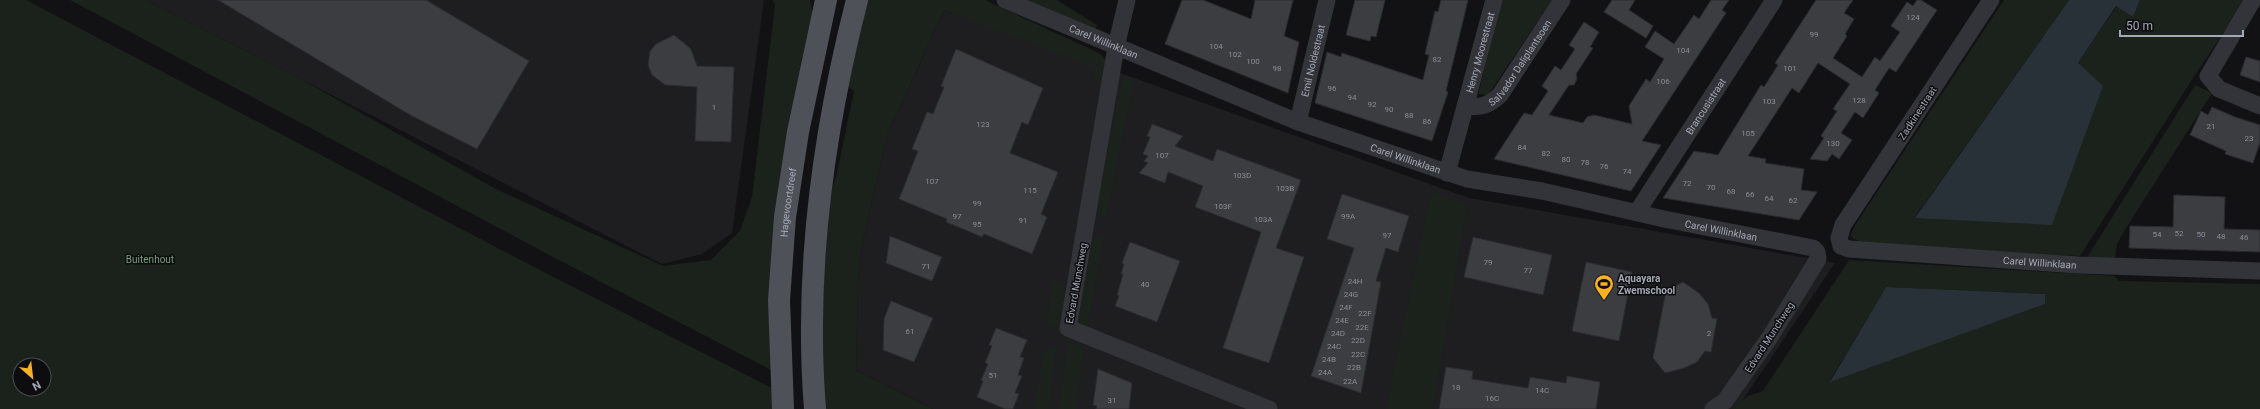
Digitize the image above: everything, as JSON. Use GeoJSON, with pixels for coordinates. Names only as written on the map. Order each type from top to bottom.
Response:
{"type":"FeatureCollection","features":[{"type":"Feature","properties":{"kind":"main road"},"geometry":{"type":"LineString","coordinates":[[815,0],[822,28]]}},
{"type":"Feature","properties":{"kind":"main road","name":"Hagevoortdreef"},"geometry":{"type":"LineString","coordinates":[[784,409],[779,300],[785,217],[798,132],[822,28],[826,0]]}},
{"type":"Feature","properties":{"kind":"main road"},"geometry":{"type":"LineString","coordinates":[[815,409],[810,358],[814,250],[826,142],[843,52],[857,0]]}},
{"type":"Feature","properties":{"kind":"street","name":"Carel Willinklaan"},"geometry":{"type":"LineString","coordinates":[[1005,0],[1298,122],[1447,173],[1467,179],[1542,191],[1811,247],[1817,252],[1818,259]]}},
{"type":"Feature","properties":{"kind":"street"},"geometry":{"type":"LineString","coordinates":[[1116,47],[1127,0]]}},
{"type":"Feature","properties":{"kind":"street","name":"Emil Noldestraat"},"geometry":{"type":"LineString","coordinates":[[1298,122],[1327,0]]}},
{"type":"Feature","properties":{"kind":"street","name":"Henry Moorestraat"},"geometry":{"type":"LineString","coordinates":[[1447,173],[1467,106],[1494,0]]}},
{"type":"Feature","properties":{"kind":"street","name":"Salvador Daliplantsoen"},"geometry":{"type":"LineString","coordinates":[[1467,106],[1479,108],[1490,104],[1500,95],[1562,0]]}},
{"type":"Feature","properties":{"kind":"street","name":"Brancusistraat"},"geometry":{"type":"LineString","coordinates":[[1637,212],[1774,0]]}},
{"type":"Feature","properties":{"kind":"street","name":"Zadkinestraat"},"geometry":{"type":"LineString","coordinates":[[1843,225],[1991,0]]}},
{"type":"Feature","properties":{"kind":"street"},"geometry":{"type":"LineString","coordinates":[[2253,0],[2208,76],[2219,89],[2260,106]]}},
{"type":"Feature","properties":{"kind":"street","name":"Edvard Munchweg"},"geometry":{"type":"LineString","coordinates":[[1116,47],[1068,328],[1269,409]]}},
{"type":"Feature","properties":{"kind":"street","name":"Carel Willinklaan"},"geometry":{"type":"LineString","coordinates":[[1843,225],[1839,238],[1842,246],[1849,249],[2078,266],[2260,271]]}},
{"type":"Feature","properties":{"kind":"street","name":"Edvard Munchweg"},"geometry":{"type":"LineString","coordinates":[[1713,409],[1726,401],[1770,337],[1818,259]]}},
{"type":"Feature","properties":{"kind":"shaded area"},"geometry":{"type":"Polygon","coordinates":[[[146,0],[764,0],[732,233],[702,254],[662,264],[146,0]]]}},
{"type":"Feature","properties":{"kind":"shaded area"},"geometry":{"type":"Polygon","coordinates":[[[2069,0],[2140,0],[2133,17],[2116,6],[2078,63],[2103,86],[2052,225],[1915,218],[2069,0]]]}},
{"type":"Feature","properties":{"kind":"shaded area"},"geometry":{"type":"Polygon","coordinates":[[[944,10],[1469,198],[1835,263],[1738,407],[1732,409],[933,409],[856,370],[858,281],[861,249],[887,136],[944,10]]]}},
{"type":"Feature","properties":{"kind":"shaded area"},"geometry":{"type":"Polygon","coordinates":[[[1886,287],[2045,294],[2045,304],[1830,382],[1886,287]]]}},
{"type":"Feature","properties":{"kind":"green space","name":"Buitenhout"},"geometry":{"type":"Polygon","coordinates":[[[0,0],[26,0],[534,267],[774,389],[775,409],[0,409],[0,0]]]}},
{"type":"Feature","properties":{"kind":"green space"},"geometry":{"type":"Polygon","coordinates":[[[70,0],[146,0],[299,78],[494,188],[663,266],[711,260],[740,231],[752,197],[775,5],[773,0],[810,0],[813,17],[773,371],[553,257],[70,0]]]}},
{"type":"Feature","properties":{"kind":"green space"},"geometry":{"type":"Polygon","coordinates":[[[866,0],[985,0],[1101,54],[1106,61],[1104,79],[1099,82],[1092,82],[1096,68],[944,10],[887,136],[861,249],[858,281],[856,370],[933,409],[819,409],[822,223],[837,173],[854,91],[848,87],[866,0]]]}},
{"type":"Feature","properties":{"kind":"green space"},"geometry":{"type":"Polygon","coordinates":[[[1027,0],[1057,0],[1097,25],[1095,33],[1027,0]]]}},
{"type":"Feature","properties":{"kind":"green space"},"geometry":{"type":"Polygon","coordinates":[[[1502,0],[1552,0],[1488,95],[1478,94],[1502,0]]]}},
{"type":"Feature","properties":{"kind":"green space"},"geometry":{"type":"Polygon","coordinates":[[[2004,0],[2069,0],[1915,217],[2078,63],[2117,6],[2133,17],[2140,0],[2246,0],[2193,78],[2080,256],[1896,247],[1861,243],[1850,236],[1856,224],[2004,0]]]}},
{"type":"Feature","properties":{"kind":"green space"},"geometry":{"type":"Polygon","coordinates":[[[1122,79],[1134,80],[1106,219],[1099,213],[1096,206],[1122,79]]]}},
{"type":"Feature","properties":{"kind":"green space"},"geometry":{"type":"Polygon","coordinates":[[[2195,85],[2212,93],[2126,228],[2117,244],[2115,259],[2086,259],[2195,85]]]}},
{"type":"Feature","properties":{"kind":"green space"},"geometry":{"type":"Polygon","coordinates":[[[1431,193],[1467,205],[1433,409],[1386,409],[1431,193]]]}},
{"type":"Feature","properties":{"kind":"green space"},"geometry":{"type":"Polygon","coordinates":[[[1104,236],[1087,329],[1081,325],[1078,318],[1090,244],[1096,238],[1104,236]]]}},
{"type":"Feature","properties":{"kind":"green space"},"geometry":{"type":"Polygon","coordinates":[[[1849,260],[2114,276],[2119,281],[2260,284],[2260,409],[1732,409],[1748,396],[1763,391],[1849,260]],[[1886,287],[1830,381],[2045,304],[2045,294],[1886,287]]]}},
{"type":"Feature","properties":{"kind":"green space"},"geometry":{"type":"Polygon","coordinates":[[[1053,281],[1061,284],[1066,292],[1061,322],[1052,328],[1046,326],[1053,281]]]}},
{"type":"Feature","properties":{"kind":"green space"},"geometry":{"type":"Polygon","coordinates":[[[1071,343],[1084,345],[1076,409],[1059,409],[1067,347],[1071,343]]]}},
{"type":"Feature","properties":{"kind":"green space"},"geometry":{"type":"Polygon","coordinates":[[[1052,348],[1056,350],[1049,409],[1034,409],[1043,353],[1052,348]]]}},
{"type":"Feature","properties":{"kind":"building"},"geometry":{"type":"Polygon","coordinates":[[[218,0],[426,0],[529,61],[477,149],[412,116],[218,0]]]}},
{"type":"Feature","properties":{"kind":"building"},"geometry":{"type":"Polygon","coordinates":[[[1182,0],[1203,0],[1251,19],[1255,0],[1293,0],[1284,36],[1299,42],[1288,93],[1165,44],[1182,0]]]}},
{"type":"Feature","properties":{"kind":"building"},"geometry":{"type":"Polygon","coordinates":[[[1355,0],[1385,0],[1376,37],[1371,36],[1370,41],[1346,35],[1355,0]]]}},
{"type":"Feature","properties":{"kind":"building"},"geometry":{"type":"Polygon","coordinates":[[[1441,0],[1468,0],[1446,91],[1448,92],[1432,141],[1315,103],[1327,52],[1341,57],[1342,53],[1423,80],[1429,55],[1425,54],[1435,11],[1438,12],[1441,0]]]}},
{"type":"Feature","properties":{"kind":"building"},"geometry":{"type":"Polygon","coordinates":[[[1612,0],[1635,0],[1629,10],[1653,26],[1646,38],[1604,12],[1612,0]]]}},
{"type":"Feature","properties":{"kind":"building"},"geometry":{"type":"Polygon","coordinates":[[[1711,0],[1729,0],[1722,10],[1726,13],[1642,141],[1661,145],[1631,191],[1494,159],[1524,113],[1532,115],[1548,91],[1542,86],[1555,66],[1561,70],[1575,49],[1569,45],[1584,22],[1599,32],[1590,47],[1593,48],[1576,74],[1577,79],[1574,85],[1569,85],[1549,115],[1583,123],[1587,117],[1594,115],[1632,124],[1629,106],[1646,79],[1650,82],[1664,59],[1645,47],[1655,31],[1674,44],[1694,15],[1699,19],[1711,0]]]}},
{"type":"Feature","properties":{"kind":"building"},"geometry":{"type":"Polygon","coordinates":[[[1816,0],[1853,0],[1844,13],[1854,19],[1845,34],[1847,36],[1833,58],[1862,77],[1875,57],[1880,61],[1900,32],[1891,26],[1907,2],[1913,6],[1917,0],[1921,0],[1937,10],[1896,72],[1889,68],[1875,90],[1879,93],[1863,118],[1855,112],[1841,133],[1852,140],[1839,159],[1832,154],[1827,161],[1810,159],[1824,138],[1821,136],[1837,111],[1833,109],[1850,84],[1818,63],[1799,93],[1792,88],[1748,156],[1766,159],[1765,163],[1804,169],[1801,190],[1817,192],[1799,220],[1663,198],[1694,151],[1718,155],[1761,85],[1764,87],[1778,65],[1775,63],[1816,0]]]}},
{"type":"Feature","properties":{"kind":"building"},"geometry":{"type":"Polygon","coordinates":[[[674,35],[691,49],[697,66],[734,67],[731,142],[695,141],[697,87],[665,85],[652,75],[648,65],[650,51],[656,44],[674,35]]]}},
{"type":"Feature","properties":{"kind":"building"},"geometry":{"type":"Polygon","coordinates":[[[956,49],[1043,88],[1028,125],[1022,122],[1010,153],[1058,172],[1041,214],[1047,217],[1032,254],[984,234],[982,237],[946,222],[947,219],[899,199],[918,151],[912,149],[927,112],[933,114],[944,87],[941,86],[956,49]]]}},
{"type":"Feature","properties":{"kind":"building"},"geometry":{"type":"Polygon","coordinates":[[[2246,57],[2260,61],[2260,82],[2240,75],[2246,57]]]}},
{"type":"Feature","properties":{"kind":"building"},"geometry":{"type":"Polygon","coordinates":[[[2212,107],[2235,117],[2260,125],[2260,142],[2253,163],[2225,154],[2226,151],[2190,135],[2201,111],[2208,115],[2212,107]]]}},
{"type":"Feature","properties":{"kind":"building"},"geometry":{"type":"Polygon","coordinates":[[[1152,124],[1183,136],[1175,146],[1213,161],[1217,149],[1301,180],[1276,248],[1304,257],[1269,363],[1223,348],[1261,232],[1195,207],[1203,186],[1168,172],[1165,183],[1139,173],[1148,163],[1144,161],[1148,156],[1143,154],[1150,137],[1147,136],[1152,124]]]}},
{"type":"Feature","properties":{"kind":"building"},"geometry":{"type":"Polygon","coordinates":[[[1342,194],[1409,216],[1398,252],[1386,248],[1376,281],[1381,282],[1361,393],[1311,376],[1354,248],[1327,239],[1342,194]]]}},
{"type":"Feature","properties":{"kind":"building"},"geometry":{"type":"Polygon","coordinates":[[[2174,195],[2225,197],[2224,229],[2260,230],[2260,252],[2129,248],[2130,226],[2173,227],[2174,195]]]}},
{"type":"Feature","properties":{"kind":"building"},"geometry":{"type":"Polygon","coordinates":[[[890,236],[942,257],[932,281],[886,263],[890,236]]]}},
{"type":"Feature","properties":{"kind":"building"},"geometry":{"type":"Polygon","coordinates":[[[1473,237],[1552,255],[1543,295],[1464,277],[1473,237]]]}},
{"type":"Feature","properties":{"kind":"building"},"geometry":{"type":"Polygon","coordinates":[[[1130,242],[1180,261],[1157,322],[1115,306],[1119,296],[1117,295],[1123,274],[1121,274],[1124,264],[1122,263],[1130,242]]]}},
{"type":"Feature","properties":{"kind":"building"},"geometry":{"type":"Polygon","coordinates":[[[1586,262],[1632,272],[1619,341],[1572,331],[1586,262]]]}},
{"type":"Feature","properties":{"kind":"building"},"geometry":{"type":"Polygon","coordinates":[[[1683,282],[1699,293],[1708,304],[1712,318],[1717,319],[1711,352],[1705,351],[1697,362],[1684,368],[1665,373],[1653,358],[1666,291],[1683,282]]]}},
{"type":"Feature","properties":{"kind":"building"},"geometry":{"type":"Polygon","coordinates":[[[891,301],[933,318],[914,362],[883,350],[884,319],[891,301]]]}},
{"type":"Feature","properties":{"kind":"building"},"geometry":{"type":"Polygon","coordinates":[[[996,328],[1027,340],[1020,357],[1024,358],[1018,375],[1022,376],[1015,393],[1019,394],[1013,409],[1005,409],[977,397],[983,381],[981,380],[988,364],[985,363],[992,346],[989,345],[996,328]]]}},
{"type":"Feature","properties":{"kind":"building"},"geometry":{"type":"Polygon","coordinates":[[[1446,367],[1473,371],[1472,379],[1528,388],[1530,377],[1566,383],[1567,376],[1600,382],[1596,409],[1439,409],[1446,367]]]}},
{"type":"Feature","properties":{"kind":"building"},"geometry":{"type":"Polygon","coordinates":[[[1098,369],[1132,383],[1129,409],[1096,409],[1097,406],[1093,405],[1098,369]]]}},
{"type":"Feature","properties":{"kind":"place","name":"Aquayara Zwemschool"},"geometry":{"type":"Point","coordinates":[1604,301]}}]}
